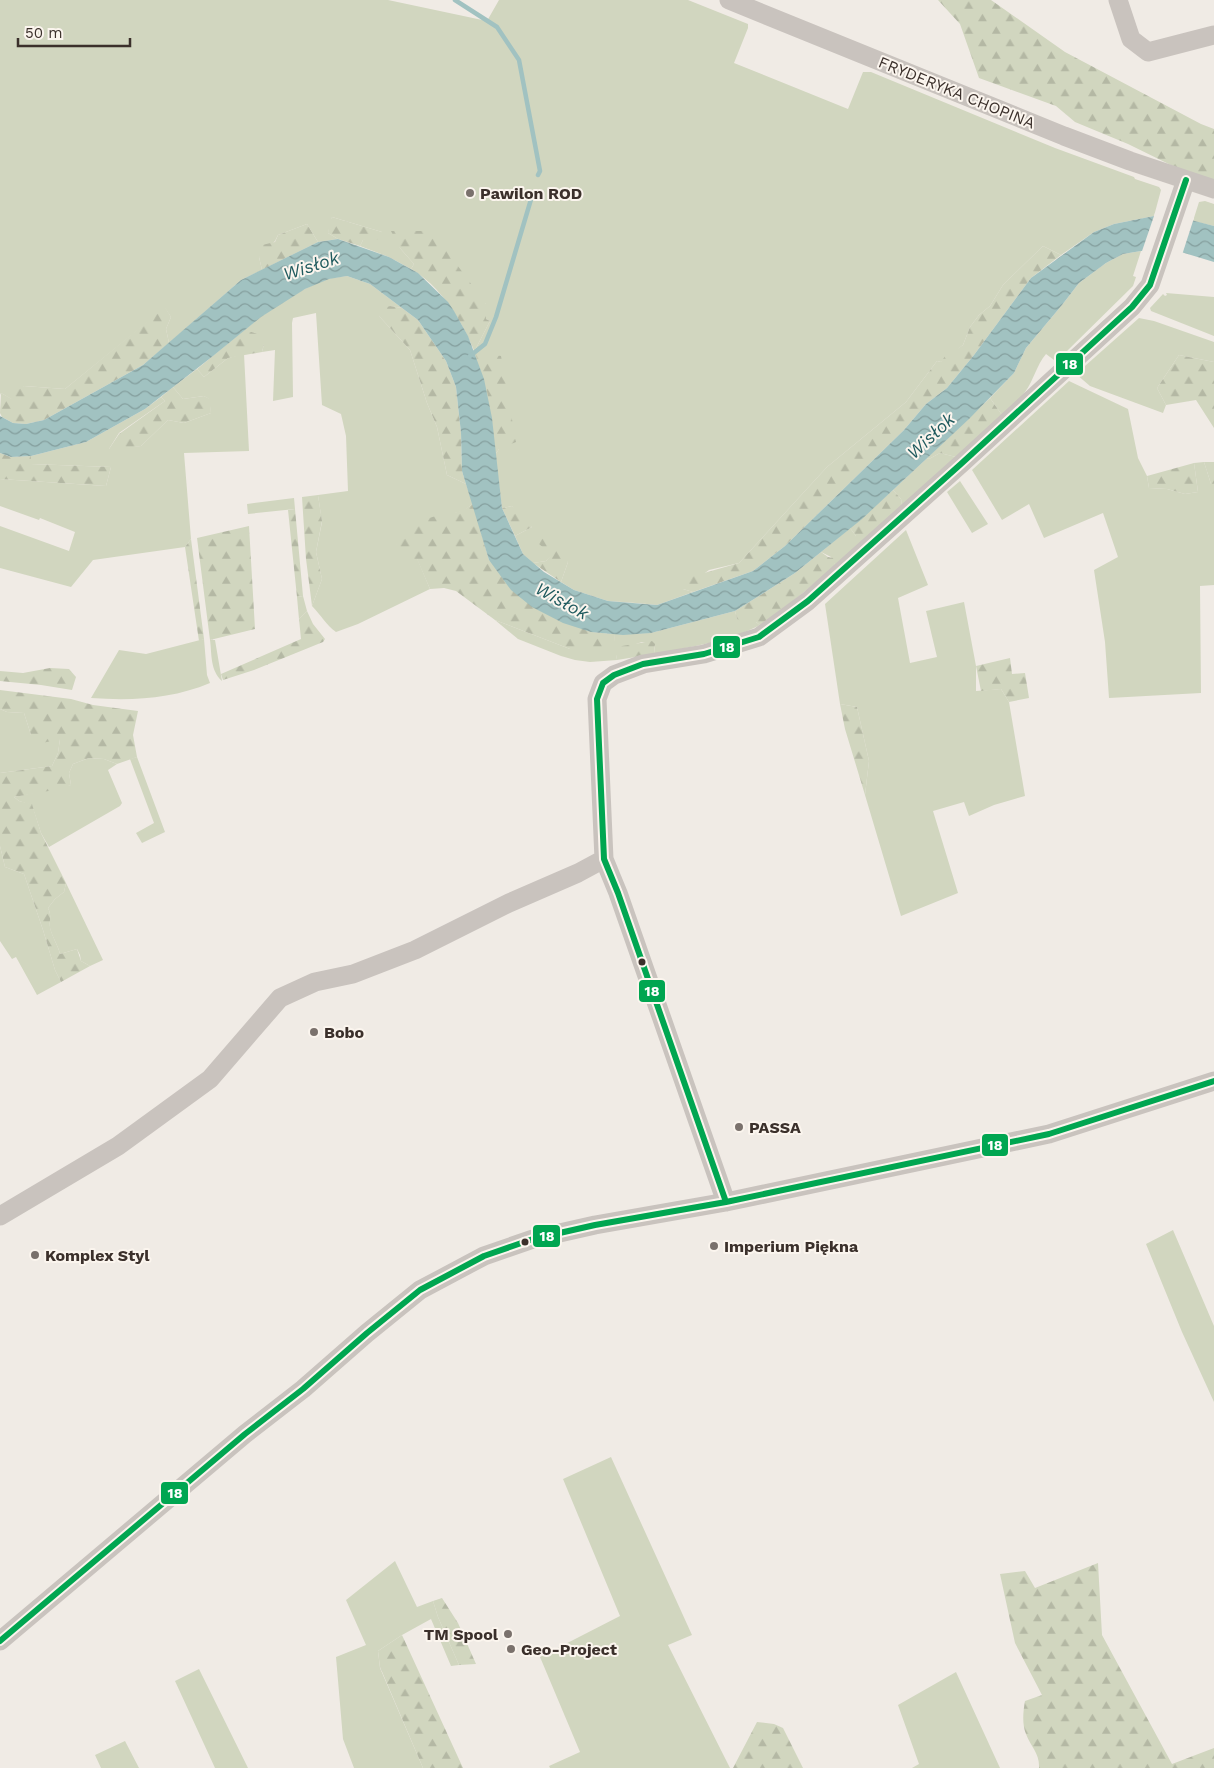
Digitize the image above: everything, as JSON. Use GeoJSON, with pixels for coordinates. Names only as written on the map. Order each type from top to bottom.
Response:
{"type":"FeatureCollection","features":[{"type":"Feature","properties":{"kind":"street","name":"FRYDERYKA CHOPINA"},"geometry":{"type":"LineString","coordinates":[[729,0],[1064,136],[1184,188],[1214,189]]}},
{"type":"Feature","properties":{"kind":"street"},"geometry":{"type":"LineString","coordinates":[[1118,0],[1131,39],[1148,52],[1214,35]]}},
{"type":"Feature","properties":{"kind":"street"},"geometry":{"type":"LineString","coordinates":[[726,1202],[604,859],[597,699],[603,683],[614,675],[643,664],[704,654],[759,637],[808,601],[1132,307],[1150,285],[1184,188]]}},
{"type":"Feature","properties":{"kind":"street"},"geometry":{"type":"LineString","coordinates":[[0,1216],[114,1149],[210,1079],[280,998],[315,982],[353,974],[415,950],[509,902],[578,874],[604,859]]}},
{"type":"Feature","properties":{"kind":"street"},"geometry":{"type":"LineString","coordinates":[[0,1641],[420,1290],[484,1256],[533,1239],[595,1225],[726,1202],[1049,1134],[1214,1081]]}},
{"type":"Feature","properties":{"kind":"green space"},"geometry":{"type":"Polygon","coordinates":[[[0,0],[388,0],[487,21],[499,0],[688,0],[748,24],[734,63],[848,109],[863,72],[871,72],[1055,148],[1159,187],[1161,190],[1154,216],[1114,224],[1094,232],[1061,255],[1043,246],[1003,285],[990,306],[979,315],[970,327],[963,345],[941,362],[937,361],[906,402],[827,467],[739,563],[709,570],[683,589],[693,592],[657,605],[608,601],[574,590],[561,582],[568,562],[553,555],[546,561],[533,563],[523,554],[515,536],[532,527],[512,506],[502,508],[495,455],[499,449],[474,352],[490,321],[486,319],[486,304],[399,247],[414,264],[411,269],[389,257],[360,246],[363,240],[382,232],[332,217],[328,233],[338,239],[318,242],[307,224],[278,235],[275,241],[259,257],[262,270],[241,280],[169,343],[166,329],[171,317],[165,308],[65,389],[24,386],[13,400],[1,393],[0,395],[0,0]]]}},
{"type":"Feature","properties":{"kind":"green space"},"geometry":{"type":"Polygon","coordinates":[[[938,0],[991,0],[1065,52],[1201,124],[1214,129],[1214,182],[1185,172],[1128,144],[1075,122],[1056,106],[979,78],[960,24],[938,0]]]}},
{"type":"Feature","properties":{"kind":"green space"},"geometry":{"type":"Polygon","coordinates":[[[1205,201],[1214,204],[1214,226],[1193,221],[1199,202],[1205,201]]]}},
{"type":"Feature","properties":{"kind":"green space"},"geometry":{"type":"Polygon","coordinates":[[[332,217],[382,232],[380,239],[363,240],[360,246],[338,239],[328,233],[332,217]]]}},
{"type":"Feature","properties":{"kind":"green space"},"geometry":{"type":"Polygon","coordinates":[[[307,224],[318,242],[262,270],[259,257],[262,245],[275,242],[278,235],[307,224]]]}},
{"type":"Feature","properties":{"kind":"green space"},"geometry":{"type":"Polygon","coordinates":[[[391,231],[432,231],[486,304],[486,319],[490,321],[474,351],[457,317],[436,290],[411,269],[414,264],[399,247],[391,231]]]}},
{"type":"Feature","properties":{"kind":"green space"},"geometry":{"type":"Polygon","coordinates":[[[1043,246],[1061,255],[1031,278],[947,388],[926,404],[904,430],[785,546],[753,571],[693,592],[683,589],[676,581],[739,563],[827,467],[906,402],[937,361],[941,362],[950,349],[957,349],[963,345],[970,327],[979,315],[990,306],[1003,285],[1043,246]]]}},
{"type":"Feature","properties":{"kind":"green space"},"geometry":{"type":"Polygon","coordinates":[[[1141,251],[1133,276],[1136,277],[1133,286],[1066,352],[1054,360],[1046,354],[1025,392],[1002,415],[990,398],[1014,373],[1026,348],[1079,283],[1106,263],[1123,254],[1141,251]]]}},
{"type":"Feature","properties":{"kind":"green space"},"geometry":{"type":"Polygon","coordinates":[[[347,276],[370,284],[402,308],[390,306],[379,316],[410,350],[437,427],[447,475],[466,484],[473,504],[463,511],[451,514],[396,545],[417,558],[430,589],[358,624],[336,632],[312,606],[322,579],[316,552],[322,522],[318,495],[348,491],[346,436],[341,414],[322,405],[316,313],[293,318],[293,397],[273,401],[275,350],[262,352],[264,344],[252,332],[242,332],[272,309],[305,289],[328,279],[347,276]]]}},
{"type":"Feature","properties":{"kind":"green space"},"geometry":{"type":"Polygon","coordinates":[[[1166,293],[1214,297],[1214,336],[1151,311],[1150,308],[1163,294],[1167,295],[1166,293]]]}},
{"type":"Feature","properties":{"kind":"green space"},"geometry":{"type":"Polygon","coordinates":[[[390,306],[402,308],[418,320],[446,361],[456,387],[461,433],[462,471],[466,484],[447,475],[437,427],[410,350],[379,316],[381,309],[390,306]]]}},
{"type":"Feature","properties":{"kind":"green space"},"geometry":{"type":"Polygon","coordinates":[[[165,307],[171,317],[166,329],[169,343],[143,365],[44,420],[26,424],[13,423],[2,417],[0,413],[1,393],[12,399],[14,390],[24,386],[65,389],[165,307]]]}},
{"type":"Feature","properties":{"kind":"green space"},"geometry":{"type":"Polygon","coordinates":[[[1139,318],[1154,321],[1214,342],[1214,362],[1179,355],[1157,388],[1166,405],[1163,413],[1090,386],[1076,374],[1139,318]]]}},
{"type":"Feature","properties":{"kind":"green space"},"geometry":{"type":"Polygon","coordinates":[[[242,332],[252,332],[264,337],[262,352],[228,358],[204,377],[197,369],[242,332]]]}},
{"type":"Feature","properties":{"kind":"green space"},"geometry":{"type":"Polygon","coordinates":[[[475,352],[501,356],[516,442],[499,449],[495,455],[488,398],[475,352]]]}},
{"type":"Feature","properties":{"kind":"green space"},"geometry":{"type":"Polygon","coordinates":[[[244,354],[249,451],[184,453],[191,539],[185,547],[93,560],[71,587],[0,568],[0,526],[69,551],[75,532],[40,518],[39,520],[0,506],[0,479],[106,486],[111,467],[31,464],[31,456],[86,442],[145,409],[161,397],[165,401],[119,433],[109,449],[141,446],[168,420],[184,423],[211,413],[209,399],[204,396],[183,399],[173,387],[197,369],[204,377],[228,358],[244,354]]]}},
{"type":"Feature","properties":{"kind":"green space"},"geometry":{"type":"Polygon","coordinates":[[[1179,355],[1214,362],[1214,428],[1196,400],[1166,405],[1157,388],[1179,355]]]}},
{"type":"Feature","properties":{"kind":"green space"},"geometry":{"type":"Polygon","coordinates":[[[1069,381],[1128,409],[1138,458],[1147,476],[1149,488],[1167,489],[1185,494],[1198,492],[1194,463],[1204,462],[1211,484],[1214,484],[1214,585],[1200,586],[1201,693],[1109,698],[1105,642],[1094,570],[1118,557],[1103,513],[1044,538],[1029,504],[1002,520],[972,470],[1069,381]]]}},
{"type":"Feature","properties":{"kind":"green space"},"geometry":{"type":"Polygon","coordinates":[[[173,387],[183,399],[204,396],[210,399],[211,413],[184,423],[168,420],[141,446],[109,449],[119,434],[165,401],[161,397],[173,387]]]}},
{"type":"Feature","properties":{"kind":"green space"},"geometry":{"type":"Polygon","coordinates":[[[990,398],[1002,415],[956,457],[940,453],[929,459],[927,458],[990,398]]]}},
{"type":"Feature","properties":{"kind":"green space"},"geometry":{"type":"Polygon","coordinates":[[[0,453],[11,457],[31,456],[31,464],[111,467],[106,486],[0,479],[0,453]]]}},
{"type":"Feature","properties":{"kind":"green space"},"geometry":{"type":"Polygon","coordinates":[[[940,453],[956,457],[902,505],[901,499],[893,490],[927,458],[929,459],[940,453]]]}},
{"type":"Feature","properties":{"kind":"green space"},"geometry":{"type":"Polygon","coordinates":[[[1204,462],[1214,462],[1214,484],[1211,484],[1204,462]]]}},
{"type":"Feature","properties":{"kind":"green space"},"geometry":{"type":"Polygon","coordinates":[[[1194,463],[1198,492],[1185,494],[1167,489],[1149,488],[1147,476],[1194,463]]]}},
{"type":"Feature","properties":{"kind":"green space"},"geometry":{"type":"Polygon","coordinates":[[[960,481],[988,524],[972,533],[947,492],[960,481]]]}},
{"type":"Feature","properties":{"kind":"green space"},"geometry":{"type":"Polygon","coordinates":[[[893,490],[901,499],[902,505],[854,549],[850,544],[856,536],[850,528],[893,490]]]}},
{"type":"Feature","properties":{"kind":"green space"},"geometry":{"type":"Polygon","coordinates":[[[318,495],[322,521],[316,552],[322,579],[312,606],[306,559],[302,497],[318,495]]]}},
{"type":"Feature","properties":{"kind":"green space"},"geometry":{"type":"Polygon","coordinates":[[[294,498],[295,509],[248,514],[247,504],[294,498]]]}},
{"type":"Feature","properties":{"kind":"green space"},"geometry":{"type":"Polygon","coordinates":[[[473,504],[489,560],[591,632],[614,634],[616,649],[622,646],[652,641],[655,644],[654,654],[617,660],[615,649],[610,651],[570,649],[495,620],[456,591],[444,588],[430,589],[417,559],[408,560],[404,551],[395,546],[408,531],[424,520],[458,512],[473,504]]]}},
{"type":"Feature","properties":{"kind":"green space"},"geometry":{"type":"Polygon","coordinates":[[[512,506],[525,515],[532,527],[515,536],[502,508],[512,506]]]}},
{"type":"Feature","properties":{"kind":"green space"},"geometry":{"type":"Polygon","coordinates":[[[295,509],[303,596],[297,597],[288,510],[295,509]]]}},
{"type":"Feature","properties":{"kind":"green space"},"geometry":{"type":"Polygon","coordinates":[[[249,526],[255,629],[210,640],[197,538],[249,526]]]}},
{"type":"Feature","properties":{"kind":"green space"},"geometry":{"type":"Polygon","coordinates":[[[850,528],[856,536],[854,549],[835,565],[831,557],[821,552],[850,528]]]}},
{"type":"Feature","properties":{"kind":"green space"},"geometry":{"type":"Polygon","coordinates":[[[546,530],[568,562],[561,582],[533,563],[546,561],[552,555],[539,544],[546,530]]]}},
{"type":"Feature","properties":{"kind":"green space"},"geometry":{"type":"Polygon","coordinates":[[[906,530],[928,585],[898,598],[910,663],[937,657],[926,611],[964,602],[976,666],[976,691],[1001,689],[1009,702],[1025,796],[994,805],[969,816],[964,802],[933,811],[958,893],[901,916],[865,795],[869,761],[857,707],[840,704],[825,604],[906,530]]]}},
{"type":"Feature","properties":{"kind":"green space"},"geometry":{"type":"Polygon","coordinates":[[[191,539],[204,639],[199,641],[185,547],[191,539]]]}},
{"type":"Feature","properties":{"kind":"green space"},"geometry":{"type":"Polygon","coordinates":[[[821,552],[833,558],[835,565],[799,596],[760,625],[756,622],[748,624],[737,619],[735,611],[795,573],[821,552]]]}},
{"type":"Feature","properties":{"kind":"green space"},"geometry":{"type":"Polygon","coordinates":[[[303,596],[307,611],[299,619],[297,597],[303,596]]]}},
{"type":"Feature","properties":{"kind":"green space"},"geometry":{"type":"Polygon","coordinates":[[[307,611],[313,624],[325,639],[323,642],[254,670],[223,680],[221,674],[301,639],[299,619],[307,611]]]}},
{"type":"Feature","properties":{"kind":"green space"},"geometry":{"type":"Polygon","coordinates":[[[735,611],[737,619],[756,622],[760,625],[722,640],[654,654],[655,645],[642,642],[630,646],[622,646],[616,653],[617,660],[590,662],[561,656],[518,639],[495,620],[570,649],[615,649],[614,634],[651,633],[735,611]]]}},
{"type":"Feature","properties":{"kind":"green space"},"geometry":{"type":"Polygon","coordinates":[[[204,639],[207,675],[210,683],[181,693],[152,698],[91,698],[119,650],[146,654],[204,639]]]}},
{"type":"Feature","properties":{"kind":"green space"},"geometry":{"type":"Polygon","coordinates":[[[210,640],[215,640],[222,681],[213,667],[210,640]]]}},
{"type":"Feature","properties":{"kind":"green space"},"geometry":{"type":"Polygon","coordinates":[[[1010,658],[1012,674],[1025,673],[1029,698],[1009,702],[1001,689],[981,691],[976,666],[1010,658]]]}},
{"type":"Feature","properties":{"kind":"green space"},"geometry":{"type":"Polygon","coordinates":[[[50,668],[69,669],[76,677],[72,690],[0,681],[0,671],[23,673],[50,668]]]}},
{"type":"Feature","properties":{"kind":"green space"},"geometry":{"type":"Polygon","coordinates":[[[0,690],[71,699],[93,705],[138,711],[133,735],[137,757],[117,764],[104,759],[89,758],[73,764],[69,773],[71,785],[60,789],[14,797],[19,801],[32,804],[41,833],[66,883],[64,892],[48,908],[51,931],[60,954],[77,949],[81,961],[90,966],[61,982],[55,970],[24,874],[5,867],[0,846],[0,773],[52,766],[58,753],[60,739],[38,744],[31,735],[24,713],[7,712],[0,709],[0,690]]]}},
{"type":"Feature","properties":{"kind":"green space"},"geometry":{"type":"Polygon","coordinates":[[[840,704],[857,707],[869,761],[865,795],[845,729],[840,704]]]}},
{"type":"Feature","properties":{"kind":"green space"},"geometry":{"type":"Polygon","coordinates":[[[0,709],[7,712],[24,713],[31,735],[60,739],[58,753],[52,766],[0,773],[0,709]]]}},
{"type":"Feature","properties":{"kind":"green space"},"geometry":{"type":"Polygon","coordinates":[[[137,757],[165,832],[142,843],[136,833],[154,823],[130,759],[137,757]]]}},
{"type":"Feature","properties":{"kind":"green space"},"geometry":{"type":"Polygon","coordinates":[[[89,758],[104,759],[117,764],[108,770],[122,803],[120,806],[49,847],[41,833],[32,805],[19,801],[14,797],[71,785],[69,773],[73,764],[89,758]]]}},
{"type":"Feature","properties":{"kind":"green space"},"geometry":{"type":"Polygon","coordinates":[[[0,846],[5,867],[24,874],[55,970],[61,982],[37,995],[16,957],[12,959],[0,941],[0,846]]]}},
{"type":"Feature","properties":{"kind":"green space"},"geometry":{"type":"Polygon","coordinates":[[[66,883],[103,960],[90,966],[81,961],[77,949],[60,954],[51,931],[48,908],[64,892],[66,883]]]}},
{"type":"Feature","properties":{"kind":"green space"},"geometry":{"type":"Polygon","coordinates":[[[1173,1230],[1214,1326],[1214,1402],[1182,1332],[1146,1244],[1173,1230]]]}},
{"type":"Feature","properties":{"kind":"green space"},"geometry":{"type":"Polygon","coordinates":[[[611,1457],[692,1635],[668,1645],[730,1768],[550,1768],[549,1766],[580,1752],[540,1657],[620,1616],[563,1479],[611,1457]]]}},
{"type":"Feature","properties":{"kind":"green space"},"geometry":{"type":"Polygon","coordinates":[[[395,1561],[417,1607],[433,1601],[459,1665],[451,1666],[431,1619],[378,1651],[380,1668],[423,1768],[354,1768],[343,1739],[336,1657],[366,1645],[346,1600],[395,1561]]]}},
{"type":"Feature","properties":{"kind":"green space"},"geometry":{"type":"Polygon","coordinates":[[[1098,1563],[1102,1635],[1172,1764],[1214,1748],[1214,1768],[1039,1768],[1037,1755],[1025,1730],[1023,1714],[1025,1701],[1042,1695],[1015,1643],[1000,1574],[1025,1571],[1035,1588],[1098,1563]]]}},
{"type":"Feature","properties":{"kind":"green space"},"geometry":{"type":"Polygon","coordinates":[[[442,1598],[458,1623],[476,1664],[459,1665],[433,1601],[442,1598]]]}},
{"type":"Feature","properties":{"kind":"green space"},"geometry":{"type":"Polygon","coordinates":[[[402,1635],[463,1768],[423,1768],[380,1667],[378,1651],[402,1635]]]}},
{"type":"Feature","properties":{"kind":"green space"},"geometry":{"type":"Polygon","coordinates":[[[199,1669],[248,1768],[215,1768],[175,1681],[199,1669]]]}},
{"type":"Feature","properties":{"kind":"green space"},"geometry":{"type":"Polygon","coordinates":[[[956,1672],[1000,1768],[912,1768],[919,1764],[898,1705],[956,1672]]]}},
{"type":"Feature","properties":{"kind":"green space"},"geometry":{"type":"Polygon","coordinates":[[[757,1722],[774,1724],[783,1728],[803,1768],[733,1768],[757,1722]]]}},
{"type":"Feature","properties":{"kind":"green space"},"geometry":{"type":"Polygon","coordinates":[[[125,1741],[139,1768],[101,1768],[95,1755],[125,1741]]]}},
{"type":"Feature","properties":{"kind":"water","name":"Wisłok"},"geometry":{"type":"Polygon","coordinates":[[[1154,216],[1191,220],[1214,226],[1214,262],[1181,252],[1141,251],[1123,254],[1106,263],[1079,283],[1026,348],[1014,373],[969,419],[862,519],[795,573],[735,611],[651,633],[623,635],[591,632],[563,623],[532,607],[511,590],[489,560],[462,471],[461,433],[456,387],[446,361],[418,320],[370,284],[347,276],[329,279],[305,289],[261,317],[145,409],[86,442],[31,456],[11,457],[0,453],[0,416],[13,423],[26,424],[44,420],[143,365],[241,280],[318,242],[338,239],[389,257],[418,273],[448,302],[454,311],[468,336],[484,379],[492,418],[502,508],[523,554],[544,572],[574,590],[608,601],[657,605],[753,571],[785,546],[904,430],[926,404],[947,388],[1031,278],[1094,232],[1114,224],[1154,216]]]}},
{"type":"Feature","properties":{"kind":"pier"},"geometry":{"type":"Polygon","coordinates":[[[1155,213],[1194,218],[1182,255],[1141,254],[1155,213]]]}},
{"type":"Feature","properties":{"kind":"waterway"},"geometry":{"type":"LineString","coordinates":[[455,0],[497,27],[519,60],[540,171],[538,175]]}},
{"type":"Feature","properties":{"kind":"waterway"},"geometry":{"type":"LineString","coordinates":[[470,356],[485,344],[496,317],[532,196]]}},
{"type":"Feature","properties":{"kind":"transit line","name":"18"},"geometry":{"type":"LineString","coordinates":[[726,1202],[618,893],[604,859],[597,699],[603,683],[614,675],[643,664],[704,654],[759,637],[808,601],[1132,307],[1150,285],[1186,180]]}},
{"type":"Feature","properties":{"kind":"transit line","name":"18"},"geometry":{"type":"LineString","coordinates":[[0,1641],[245,1434],[303,1389],[420,1290],[484,1256],[533,1239],[595,1225],[726,1202],[1049,1134],[1214,1081]]}},
{"type":"Feature","properties":{"kind":"place","name":"Pawilon ROD"},"geometry":{"type":"Point","coordinates":[470,193]}},
{"type":"Feature","properties":{"kind":"place","name":"Bobo"},"geometry":{"type":"Point","coordinates":[314,1032]}},
{"type":"Feature","properties":{"kind":"place","name":"PASSA"},"geometry":{"type":"Point","coordinates":[739,1127]}},
{"type":"Feature","properties":{"kind":"place","name":"Imperium Piękna"},"geometry":{"type":"Point","coordinates":[714,1246]}},
{"type":"Feature","properties":{"kind":"place","name":"Komplex Styl"},"geometry":{"type":"Point","coordinates":[35,1255]}},
{"type":"Feature","properties":{"kind":"place","name":"TM Spool"},"geometry":{"type":"Point","coordinates":[508,1634]}},
{"type":"Feature","properties":{"kind":"place","name":"Geo-Project"},"geometry":{"type":"Point","coordinates":[511,1649]}}]}
